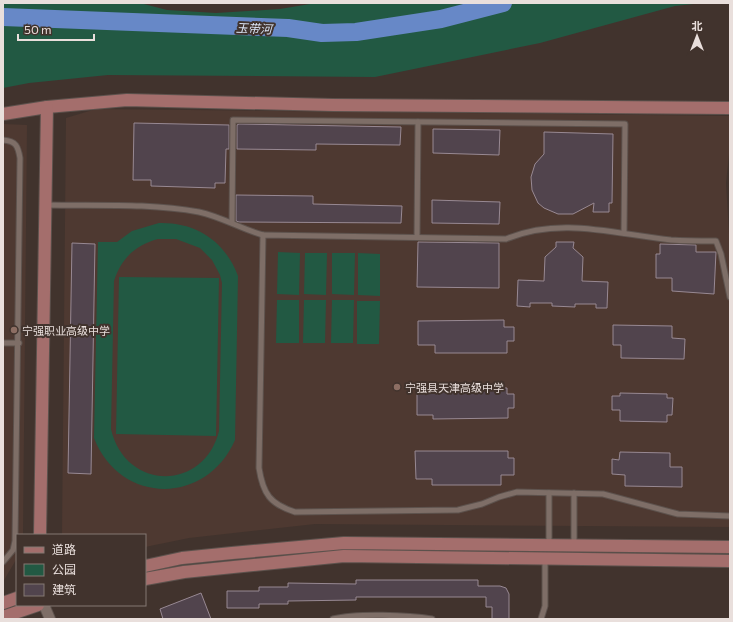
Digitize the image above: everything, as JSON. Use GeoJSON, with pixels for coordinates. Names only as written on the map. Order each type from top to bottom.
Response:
{"type":"FeatureCollection","features":[{"type":"Feature","properties":{"kind":"street"},"geometry":{"type":"LineString","coordinates":[[3,114],[47,107],[127,100],[333,105],[730,108]]}},
{"type":"Feature","properties":{"kind":"street"},"geometry":{"type":"LineString","coordinates":[[40,534],[47,107]]}},
{"type":"Feature","properties":{"kind":"street"},"geometry":{"type":"LineString","coordinates":[[146,566],[182,558],[344,543],[730,547]]}},
{"type":"Feature","properties":{"kind":"street"},"geometry":{"type":"LineString","coordinates":[[146,579],[184,572],[344,556],[730,561]]}},
{"type":"Feature","properties":{"kind":"street"},"geometry":{"type":"LineString","coordinates":[[3,603],[16,598]]}},
{"type":"Feature","properties":{"kind":"street"},"geometry":{"type":"LineString","coordinates":[[3,617],[35,606]]}},
{"type":"Feature","properties":{"kind":"street"},"geometry":{"type":"LineString","coordinates":[[44,606],[50,619]]}},
{"type":"Feature","properties":{"kind":"lane"},"geometry":{"type":"LineString","coordinates":[[232,222],[233,120],[625,124],[624,233]]}},
{"type":"Feature","properties":{"kind":"lane"},"geometry":{"type":"LineString","coordinates":[[417,237],[418,122]]}},
{"type":"Feature","properties":{"kind":"lane"},"geometry":{"type":"LineString","coordinates":[[3,140],[12,141],[18,146],[20,158],[19,343],[15,540],[13,550],[3,562]]}},
{"type":"Feature","properties":{"kind":"lane"},"geometry":{"type":"LineString","coordinates":[[46,205],[162,207],[199,212],[232,222],[250,231],[263,235],[506,239],[524,233],[562,227],[624,233],[671,240],[716,241],[721,254],[730,297]]}},
{"type":"Feature","properties":{"kind":"lane"},"geometry":{"type":"LineString","coordinates":[[263,235],[259,468],[262,485],[270,499],[280,508],[295,512],[458,510],[482,504],[517,492],[574,493],[603,494],[678,514],[695,516],[730,516]]}},
{"type":"Feature","properties":{"kind":"lane"},"geometry":{"type":"LineString","coordinates":[[3,343],[19,343]]}},
{"type":"Feature","properties":{"kind":"lane"},"geometry":{"type":"LineString","coordinates":[[549,493],[549,545]]}},
{"type":"Feature","properties":{"kind":"lane"},"geometry":{"type":"LineString","coordinates":[[574,493],[574,545]]}},
{"type":"Feature","properties":{"kind":"lane"},"geometry":{"type":"LineString","coordinates":[[541,619],[545,606],[545,558]]}},
{"type":"Feature","properties":{"kind":"lane"},"geometry":{"type":"LineString","coordinates":[[333,619],[347,616],[372,618],[399,616],[432,619]]}},
{"type":"Feature","properties":{"kind":"shaded area","name":"宁强县天津高级中学"},"geometry":{"type":"Polygon","coordinates":[[[96,109],[730,116],[730,145],[726,183],[730,251],[730,527],[315,524],[189,538],[146,547],[146,534],[62,534],[66,118],[96,109]]]}},
{"type":"Feature","properties":{"kind":"shaded area","name":"宁强职业高级中学"},"geometry":{"type":"Polygon","coordinates":[[[3,124],[27,125],[23,534],[16,534],[16,560],[3,582],[3,124]]]}},
{"type":"Feature","properties":{"kind":"green space"},"geometry":{"type":"Polygon","coordinates":[[[3,3],[140,3],[167,10],[216,13],[280,9],[316,3],[703,3],[675,6],[540,43],[375,77],[108,75],[29,83],[3,88],[3,3]]]}},
{"type":"Feature","properties":{"kind":"green space"},"geometry":{"type":"Polygon","coordinates":[[[159,223],[185,226],[197,230],[208,236],[217,244],[225,253],[238,276],[235,440],[222,462],[204,477],[184,486],[163,489],[142,485],[123,476],[106,460],[94,438],[98,242],[117,242],[132,231],[159,223]],[[158,239],[136,249],[125,260],[114,281],[111,429],[119,449],[132,464],[147,473],[165,476],[182,474],[198,465],[211,451],[219,431],[222,283],[220,275],[212,260],[200,248],[176,239],[158,239]]]}},
{"type":"Feature","properties":{"kind":"green space"},"geometry":{"type":"Polygon","coordinates":[[[278,252],[300,253],[299,295],[277,294],[278,252]]]}},
{"type":"Feature","properties":{"kind":"green space"},"geometry":{"type":"Polygon","coordinates":[[[305,253],[327,253],[326,295],[304,294],[305,253]]]}},
{"type":"Feature","properties":{"kind":"green space"},"geometry":{"type":"Polygon","coordinates":[[[332,253],[355,253],[354,295],[332,294],[332,253]]]}},
{"type":"Feature","properties":{"kind":"green space"},"geometry":{"type":"Polygon","coordinates":[[[358,253],[380,254],[380,296],[358,295],[358,253]]]}},
{"type":"Feature","properties":{"kind":"green space"},"geometry":{"type":"Polygon","coordinates":[[[119,277],[219,278],[216,436],[116,434],[119,277]]]}},
{"type":"Feature","properties":{"kind":"green space"},"geometry":{"type":"Polygon","coordinates":[[[277,300],[299,300],[299,343],[276,343],[277,300]]]}},
{"type":"Feature","properties":{"kind":"green space"},"geometry":{"type":"Polygon","coordinates":[[[304,300],[326,300],[325,343],[303,343],[304,300]]]}},
{"type":"Feature","properties":{"kind":"green space"},"geometry":{"type":"Polygon","coordinates":[[[332,300],[354,300],[353,343],[331,343],[332,300]]]}},
{"type":"Feature","properties":{"kind":"green space"},"geometry":{"type":"Polygon","coordinates":[[[357,301],[380,301],[379,344],[357,344],[357,301]]]}},
{"type":"Feature","properties":{"kind":"building"},"geometry":{"type":"Polygon","coordinates":[[[134,123],[229,125],[229,149],[226,149],[225,183],[215,183],[215,188],[151,186],[151,180],[133,180],[134,123]]]}},
{"type":"Feature","properties":{"kind":"building"},"geometry":{"type":"Polygon","coordinates":[[[237,125],[401,127],[400,145],[316,144],[316,150],[237,149],[237,125]]]}},
{"type":"Feature","properties":{"kind":"building"},"geometry":{"type":"Polygon","coordinates":[[[433,129],[500,130],[499,155],[433,153],[433,129]]]}},
{"type":"Feature","properties":{"kind":"building"},"geometry":{"type":"Polygon","coordinates":[[[544,132],[613,134],[612,203],[609,203],[609,212],[593,212],[594,203],[573,214],[558,214],[544,208],[538,203],[532,190],[531,177],[535,164],[544,154],[544,132]]]}},
{"type":"Feature","properties":{"kind":"building"},"geometry":{"type":"Polygon","coordinates":[[[236,195],[313,196],[313,204],[402,206],[401,223],[239,222],[236,221],[236,195]]]}},
{"type":"Feature","properties":{"kind":"building"},"geometry":{"type":"Polygon","coordinates":[[[432,200],[500,202],[499,224],[432,223],[432,200]]]}},
{"type":"Feature","properties":{"kind":"building"},"geometry":{"type":"Polygon","coordinates":[[[418,242],[499,243],[499,288],[417,287],[418,242]]]}},
{"type":"Feature","properties":{"kind":"building"},"geometry":{"type":"Polygon","coordinates":[[[556,242],[574,242],[573,248],[583,257],[582,281],[608,282],[607,308],[596,308],[596,304],[575,304],[575,307],[552,306],[552,303],[530,303],[530,307],[517,306],[518,280],[544,281],[545,257],[556,247],[556,242]]]}},
{"type":"Feature","properties":{"kind":"building"},"geometry":{"type":"Polygon","coordinates":[[[72,243],[95,244],[91,474],[68,473],[72,243]]]}},
{"type":"Feature","properties":{"kind":"building"},"geometry":{"type":"Polygon","coordinates":[[[660,244],[696,245],[696,252],[716,252],[714,294],[672,291],[672,278],[656,278],[656,254],[660,254],[660,244]]]}},
{"type":"Feature","properties":{"kind":"building"},"geometry":{"type":"Polygon","coordinates":[[[504,320],[504,327],[514,327],[514,341],[507,341],[507,353],[435,353],[435,345],[418,345],[418,321],[504,320]]]}},
{"type":"Feature","properties":{"kind":"building"},"geometry":{"type":"Polygon","coordinates":[[[613,325],[672,326],[672,338],[685,339],[684,359],[621,358],[621,345],[613,345],[613,325]]]}},
{"type":"Feature","properties":{"kind":"building"},"geometry":{"type":"Polygon","coordinates":[[[417,388],[507,388],[507,394],[514,394],[514,408],[508,408],[508,418],[433,419],[433,415],[417,415],[417,388]]]}},
{"type":"Feature","properties":{"kind":"building"},"geometry":{"type":"Polygon","coordinates":[[[620,393],[667,394],[667,398],[673,398],[672,415],[667,415],[667,422],[620,421],[620,410],[612,410],[612,396],[620,396],[620,393]]]}},
{"type":"Feature","properties":{"kind":"building"},"geometry":{"type":"Polygon","coordinates":[[[415,451],[508,451],[508,458],[514,458],[514,475],[501,475],[501,485],[432,485],[432,479],[416,479],[415,451]]]}},
{"type":"Feature","properties":{"kind":"building"},"geometry":{"type":"Polygon","coordinates":[[[620,452],[670,453],[670,467],[682,467],[682,487],[625,486],[625,475],[612,474],[612,459],[619,460],[620,452]]]}},
{"type":"Feature","properties":{"kind":"building"},"geometry":{"type":"Polygon","coordinates":[[[356,580],[478,580],[478,586],[500,586],[506,588],[509,594],[509,619],[492,619],[492,607],[486,607],[486,597],[356,597],[356,600],[288,601],[288,604],[259,604],[259,608],[227,608],[227,591],[259,591],[259,587],[288,587],[288,583],[356,584],[356,580]]]}},
{"type":"Feature","properties":{"kind":"building"},"geometry":{"type":"Polygon","coordinates":[[[201,593],[211,619],[163,619],[160,609],[201,593]]]}},
{"type":"Feature","properties":{"kind":"waterway","name":"玉带河"},"geometry":{"type":"LineString","coordinates":[[3,17],[288,28],[322,33],[356,32],[441,19],[503,3]]}},
{"type":"Feature","properties":{"kind":"place","name":"宁强职业高级中学"},"geometry":{"type":"Point","coordinates":[14,330]}},
{"type":"Feature","properties":{"kind":"place","name":"宁强县天津高级中学"},"geometry":{"type":"Point","coordinates":[397,387]}}]}
